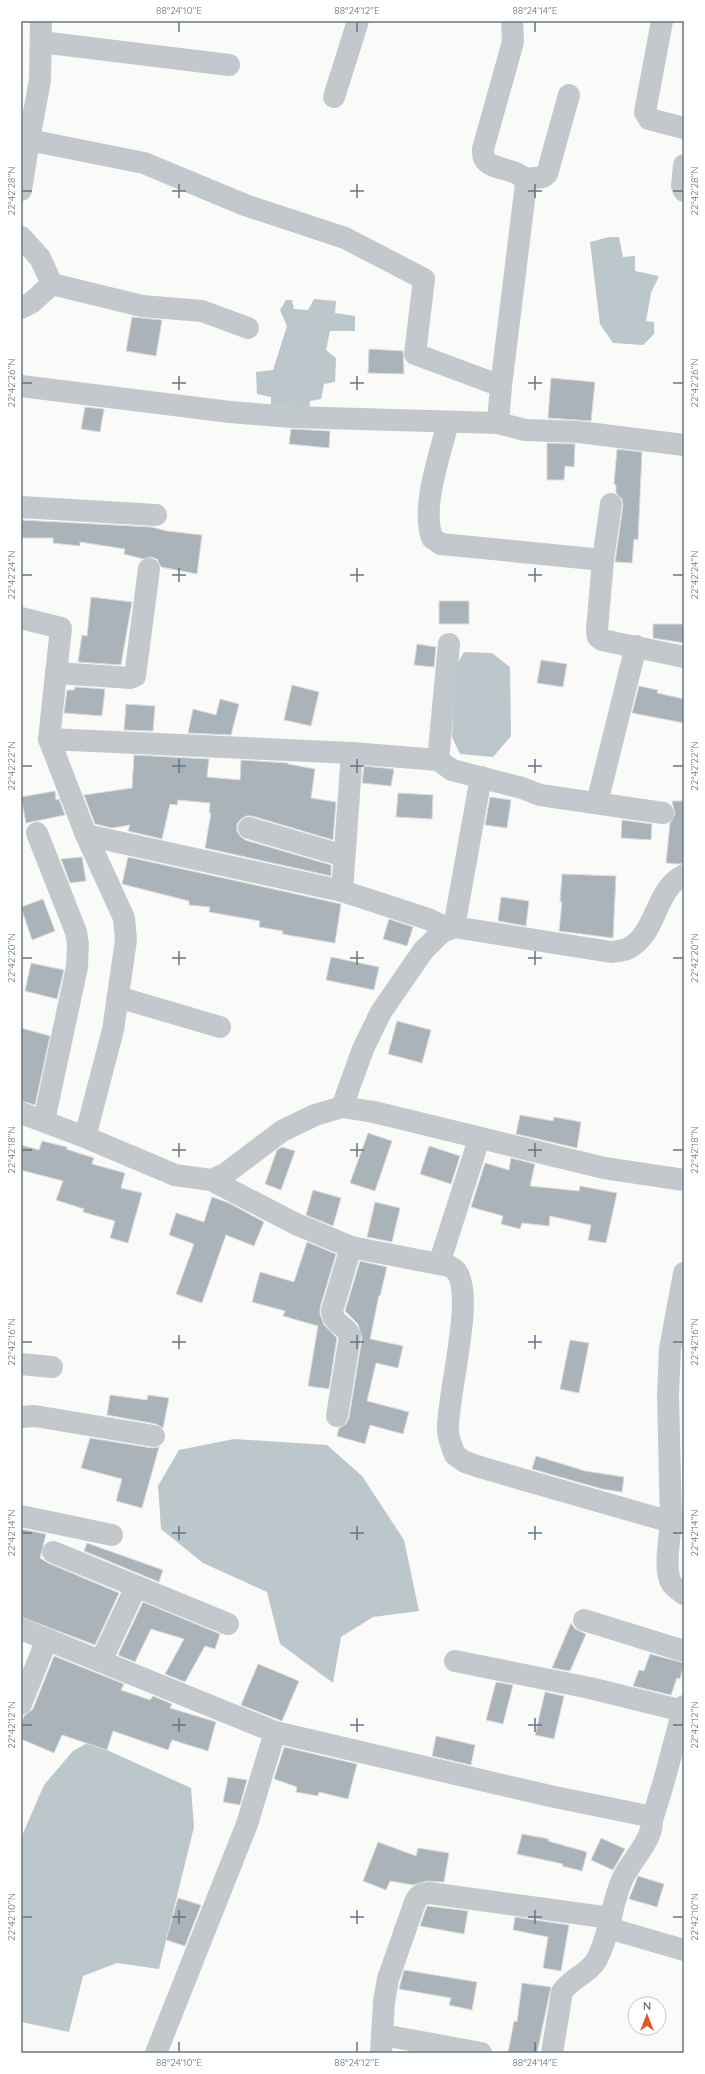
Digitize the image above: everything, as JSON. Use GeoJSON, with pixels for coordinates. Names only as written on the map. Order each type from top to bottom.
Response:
{"type":"FeatureCollection","features":[{"type":"Feature","properties":{"kind":"street"},"geometry":{"type":"LineString","coordinates":[[334,97],[358,21]]}},
{"type":"Feature","properties":{"kind":"street"},"geometry":{"type":"LineString","coordinates":[[512,21],[513,42],[483,149],[484,159],[490,164],[522,176],[525,179],[543,177],[547,174],[569,96]]}},
{"type":"Feature","properties":{"kind":"street"},"geometry":{"type":"LineString","coordinates":[[662,21],[645,112],[649,119],[684,128]]}},
{"type":"Feature","properties":{"kind":"street"},"geometry":{"type":"LineString","coordinates":[[21,190],[25,140],[40,80],[41,32],[229,65]]}},
{"type":"Feature","properties":{"kind":"street"},"geometry":{"type":"LineString","coordinates":[[25,140],[144,163],[245,204],[345,238],[424,279],[415,354],[500,386]]}},
{"type":"Feature","properties":{"kind":"street"},"geometry":{"type":"LineString","coordinates":[[684,165],[682,186],[684,191]]}},
{"type":"Feature","properties":{"kind":"street"},"geometry":{"type":"LineString","coordinates":[[498,423],[500,386],[525,179]]}},
{"type":"Feature","properties":{"kind":"street"},"geometry":{"type":"LineString","coordinates":[[21,237],[40,258],[52,284]]}},
{"type":"Feature","properties":{"kind":"street"},"geometry":{"type":"LineString","coordinates":[[21,308],[31,303],[52,284]]}},
{"type":"Feature","properties":{"kind":"street"},"geometry":{"type":"LineString","coordinates":[[52,284],[142,306],[202,311],[248,328]]}},
{"type":"Feature","properties":{"kind":"street"},"geometry":{"type":"LineString","coordinates":[[21,386],[269,415],[323,419],[498,423],[525,430],[579,432],[684,445]]}},
{"type":"Feature","properties":{"kind":"street"},"geometry":{"type":"LineString","coordinates":[[448,422],[430,499],[428,526],[432,538],[441,544],[603,560]]}},
{"type":"Feature","properties":{"kind":"street"},"geometry":{"type":"LineString","coordinates":[[611,504],[603,560],[597,634],[602,640],[684,657]]}},
{"type":"Feature","properties":{"kind":"street"},"geometry":{"type":"LineString","coordinates":[[21,507],[156,516]]}},
{"type":"Feature","properties":{"kind":"street"},"geometry":{"type":"LineString","coordinates":[[56,673],[131,678],[135,676],[149,569]]}},
{"type":"Feature","properties":{"kind":"street"},"geometry":{"type":"LineString","coordinates":[[21,618],[60,628],[49,739],[86,835],[124,918],[126,940],[113,1030],[85,1137]]}},
{"type":"Feature","properties":{"kind":"street"},"geometry":{"type":"LineString","coordinates":[[438,760],[449,644]]}},
{"type":"Feature","properties":{"kind":"street"},"geometry":{"type":"LineString","coordinates":[[597,803],[636,646]]}},
{"type":"Feature","properties":{"kind":"street"},"geometry":{"type":"LineString","coordinates":[[49,739],[352,753],[438,760],[452,770],[522,788],[540,795],[663,813]]}},
{"type":"Feature","properties":{"kind":"street"},"geometry":{"type":"LineString","coordinates":[[342,891],[352,753]]}},
{"type":"Feature","properties":{"kind":"street"},"geometry":{"type":"LineString","coordinates":[[452,928],[481,777]]}},
{"type":"Feature","properties":{"kind":"street"},"geometry":{"type":"LineString","coordinates":[[249,828],[344,856]]}},
{"type":"Feature","properties":{"kind":"street"},"geometry":{"type":"LineString","coordinates":[[37,833],[76,932],[78,944],[77,967],[44,1121]]}},
{"type":"Feature","properties":{"kind":"street"},"geometry":{"type":"LineString","coordinates":[[86,835],[342,891],[452,928],[611,952],[628,949],[641,940],[669,886],[684,875]]}},
{"type":"Feature","properties":{"kind":"street"},"geometry":{"type":"LineString","coordinates":[[342,1107],[363,1049],[381,1012],[423,951],[442,932],[452,928]]}},
{"type":"Feature","properties":{"kind":"street"},"geometry":{"type":"LineString","coordinates":[[118,997],[220,1027]]}},
{"type":"Feature","properties":{"kind":"street"},"geometry":{"type":"LineString","coordinates":[[211,1180],[225,1174],[282,1131],[315,1115],[342,1107],[374,1112],[479,1139],[604,1168],[684,1180]]}},
{"type":"Feature","properties":{"kind":"street"},"geometry":{"type":"LineString","coordinates":[[21,1113],[85,1137],[175,1175],[211,1180],[296,1224],[351,1247],[449,1266],[456,1271],[461,1282],[462,1296],[460,1347],[448,1431],[455,1455],[465,1462],[483,1468],[677,1522]]}},
{"type":"Feature","properties":{"kind":"street"},"geometry":{"type":"LineString","coordinates":[[439,1264],[479,1139]]}},
{"type":"Feature","properties":{"kind":"street"},"geometry":{"type":"LineString","coordinates":[[337,1416],[350,1336],[348,1331],[335,1321],[332,1311],[351,1247]]}},
{"type":"Feature","properties":{"kind":"street"},"geometry":{"type":"LineString","coordinates":[[684,1273],[680,1316],[670,1349],[668,1395],[677,1460],[677,1522],[668,1569],[669,1578],[676,1588],[684,1594]]}},
{"type":"Feature","properties":{"kind":"street"},"geometry":{"type":"LineString","coordinates":[[21,1364],[52,1367]]}},
{"type":"Feature","properties":{"kind":"street"},"geometry":{"type":"LineString","coordinates":[[21,1417],[35,1416],[154,1436]]}},
{"type":"Feature","properties":{"kind":"street"},"geometry":{"type":"LineString","coordinates":[[21,1516],[112,1535]]}},
{"type":"Feature","properties":{"kind":"street"},"geometry":{"type":"LineString","coordinates":[[52,1552],[228,1624]]}},
{"type":"Feature","properties":{"kind":"street"},"geometry":{"type":"LineString","coordinates":[[101,1661],[136,1587]]}},
{"type":"Feature","properties":{"kind":"street"},"geometry":{"type":"LineString","coordinates":[[584,1620],[684,1651]]}},
{"type":"Feature","properties":{"kind":"street"},"geometry":{"type":"LineString","coordinates":[[21,1629],[275,1732],[550,1796],[640,1814],[648,1816],[652,1820]]}},
{"type":"Feature","properties":{"kind":"street"},"geometry":{"type":"LineString","coordinates":[[21,1704],[47,1639]]}},
{"type":"Feature","properties":{"kind":"street"},"geometry":{"type":"LineString","coordinates":[[455,1661],[683,1708],[681,1734],[652,1820],[651,1829],[644,1844],[622,1880],[610,1923],[597,1959],[583,1973],[566,1985],[562,1992],[552,2053]]}},
{"type":"Feature","properties":{"kind":"street"},"geometry":{"type":"LineString","coordinates":[[156,2053],[247,1824],[275,1732]]}},
{"type":"Feature","properties":{"kind":"street"},"geometry":{"type":"LineString","coordinates":[[481,2053],[382,2044],[384,2002],[388,1978],[418,1896],[429,1893],[610,1923],[684,1950]]}},
{"type":"Feature","properties":{"kind":"shaded area"},"geometry":{"type":"Polygon","coordinates":[[[609,237],[619,237],[623,257],[635,256],[635,271],[659,276],[651,293],[646,321],[654,322],[654,334],[643,345],[613,343],[600,324],[590,242],[609,237]]]}},
{"type":"Feature","properties":{"kind":"shaded area"},"geometry":{"type":"Polygon","coordinates":[[[314,299],[336,301],[335,313],[355,316],[355,331],[330,331],[326,350],[336,358],[335,382],[324,384],[321,399],[310,401],[309,412],[271,407],[271,397],[257,394],[256,372],[273,370],[287,326],[280,310],[286,300],[292,300],[294,309],[308,310],[314,299]]]}},
{"type":"Feature","properties":{"kind":"shaded area"},"geometry":{"type":"Polygon","coordinates":[[[464,652],[492,653],[510,667],[511,736],[493,757],[460,754],[452,737],[456,666],[464,652]]]}},
{"type":"Feature","properties":{"kind":"shaded area"},"geometry":{"type":"Polygon","coordinates":[[[234,1439],[327,1445],[362,1476],[404,1540],[419,1611],[373,1617],[341,1637],[333,1683],[280,1644],[267,1592],[203,1563],[161,1529],[158,1486],[179,1450],[234,1439]]]}},
{"type":"Feature","properties":{"kind":"shaded area"},"geometry":{"type":"Polygon","coordinates":[[[89,1742],[191,1788],[194,1827],[159,1969],[117,1963],[83,1976],[69,2032],[21,2022],[21,1838],[44,1785],[73,1751],[89,1742]]]}},
{"type":"Feature","properties":{"kind":"building"},"geometry":{"type":"Polygon","coordinates":[[[132,317],[162,320],[156,356],[126,351],[132,317]]]}},
{"type":"Feature","properties":{"kind":"building"},"geometry":{"type":"Polygon","coordinates":[[[369,349],[403,351],[404,374],[368,373],[369,349]]]}},
{"type":"Feature","properties":{"kind":"building"},"geometry":{"type":"Polygon","coordinates":[[[551,378],[595,382],[591,421],[548,418],[551,378]]]}},
{"type":"Feature","properties":{"kind":"building"},"geometry":{"type":"Polygon","coordinates":[[[85,407],[104,409],[100,432],[81,429],[85,407]]]}},
{"type":"Feature","properties":{"kind":"building"},"geometry":{"type":"Polygon","coordinates":[[[291,429],[330,431],[329,448],[289,444],[291,429]]]}},
{"type":"Feature","properties":{"kind":"building"},"geometry":{"type":"Polygon","coordinates":[[[547,443],[575,444],[574,467],[565,466],[564,480],[547,480],[547,443]]]}},
{"type":"Feature","properties":{"kind":"building"},"geometry":{"type":"Polygon","coordinates":[[[617,449],[642,452],[638,540],[634,539],[632,563],[615,562],[623,505],[622,499],[616,493],[616,485],[614,484],[617,449]]]}},
{"type":"Feature","properties":{"kind":"building"},"geometry":{"type":"Polygon","coordinates":[[[21,520],[151,527],[167,531],[202,535],[197,574],[161,567],[157,559],[151,557],[143,559],[124,554],[125,549],[80,542],[80,546],[53,543],[53,538],[21,538],[21,520]]]}},
{"type":"Feature","properties":{"kind":"building"},"geometry":{"type":"Polygon","coordinates":[[[91,597],[132,602],[121,665],[78,662],[82,635],[87,636],[91,597]]]}},
{"type":"Feature","properties":{"kind":"building"},"geometry":{"type":"Polygon","coordinates":[[[439,601],[469,601],[469,624],[439,624],[439,601]]]}},
{"type":"Feature","properties":{"kind":"building"},"geometry":{"type":"Polygon","coordinates":[[[653,624],[684,624],[684,643],[653,638],[653,624]]]}},
{"type":"Feature","properties":{"kind":"building"},"geometry":{"type":"Polygon","coordinates":[[[417,644],[436,647],[434,667],[414,665],[417,644]]]}},
{"type":"Feature","properties":{"kind":"building"},"geometry":{"type":"Polygon","coordinates":[[[541,660],[567,664],[563,687],[537,683],[541,660]]]}},
{"type":"Feature","properties":{"kind":"building"},"geometry":{"type":"Polygon","coordinates":[[[292,685],[319,692],[311,726],[284,720],[292,685]]]}},
{"type":"Feature","properties":{"kind":"building"},"geometry":{"type":"Polygon","coordinates":[[[639,686],[658,690],[657,693],[684,699],[684,723],[632,713],[639,686]]]}},
{"type":"Feature","properties":{"kind":"building"},"geometry":{"type":"Polygon","coordinates":[[[75,687],[105,689],[102,716],[64,713],[67,690],[74,690],[75,687]]]}},
{"type":"Feature","properties":{"kind":"building"},"geometry":{"type":"Polygon","coordinates":[[[220,699],[239,704],[231,735],[188,733],[193,709],[216,715],[220,699]]]}},
{"type":"Feature","properties":{"kind":"building"},"geometry":{"type":"Polygon","coordinates":[[[126,704],[155,706],[153,731],[124,730],[126,704]]]}},
{"type":"Feature","properties":{"kind":"building"},"geometry":{"type":"Polygon","coordinates":[[[134,755],[209,759],[207,777],[240,780],[241,760],[288,763],[315,769],[311,798],[336,802],[333,840],[252,816],[246,816],[241,819],[237,824],[237,831],[245,840],[331,865],[331,876],[205,848],[211,813],[209,813],[210,803],[178,800],[177,805],[170,804],[162,839],[128,831],[130,825],[112,828],[95,824],[84,795],[132,788],[134,755]]]}},
{"type":"Feature","properties":{"kind":"building"},"geometry":{"type":"Polygon","coordinates":[[[364,766],[394,769],[391,786],[362,783],[364,766]]]}},
{"type":"Feature","properties":{"kind":"building"},"geometry":{"type":"Polygon","coordinates":[[[55,791],[56,800],[59,799],[65,815],[26,823],[21,797],[55,791]]]}},
{"type":"Feature","properties":{"kind":"building"},"geometry":{"type":"Polygon","coordinates":[[[398,793],[433,795],[432,819],[396,817],[398,793]]]}},
{"type":"Feature","properties":{"kind":"building"},"geometry":{"type":"Polygon","coordinates":[[[490,797],[511,800],[507,828],[485,825],[490,797]]]}},
{"type":"Feature","properties":{"kind":"building"},"geometry":{"type":"Polygon","coordinates":[[[672,801],[684,801],[684,863],[679,864],[666,863],[670,823],[675,814],[672,801]]]}},
{"type":"Feature","properties":{"kind":"building"},"geometry":{"type":"Polygon","coordinates":[[[622,820],[652,824],[651,840],[621,838],[622,820]]]}},
{"type":"Feature","properties":{"kind":"building"},"geometry":{"type":"Polygon","coordinates":[[[82,857],[86,881],[70,883],[61,859],[82,857]]]}},
{"type":"Feature","properties":{"kind":"building"},"geometry":{"type":"Polygon","coordinates":[[[128,857],[341,904],[335,943],[282,934],[283,931],[259,927],[260,921],[209,912],[210,907],[189,905],[189,901],[122,884],[128,857]]]}},
{"type":"Feature","properties":{"kind":"building"},"geometry":{"type":"Polygon","coordinates":[[[562,874],[616,876],[613,938],[559,931],[562,902],[560,902],[562,874]]]}},
{"type":"Feature","properties":{"kind":"building"},"geometry":{"type":"Polygon","coordinates":[[[501,897],[529,901],[526,926],[498,921],[501,897]]]}},
{"type":"Feature","properties":{"kind":"building"},"geometry":{"type":"Polygon","coordinates":[[[43,899],[55,931],[32,940],[21,907],[43,899]]]}},
{"type":"Feature","properties":{"kind":"building"},"geometry":{"type":"Polygon","coordinates":[[[389,919],[413,927],[407,946],[383,939],[389,919]]]}},
{"type":"Feature","properties":{"kind":"building"},"geometry":{"type":"Polygon","coordinates":[[[331,957],[379,967],[374,990],[326,980],[331,957]]]}},
{"type":"Feature","properties":{"kind":"building"},"geometry":{"type":"Polygon","coordinates":[[[31,963],[64,970],[57,999],[25,991],[31,963]]]}},
{"type":"Feature","properties":{"kind":"building"},"geometry":{"type":"Polygon","coordinates":[[[397,1021],[431,1030],[422,1063],[388,1054],[397,1021]]]}},
{"type":"Feature","properties":{"kind":"building"},"geometry":{"type":"Polygon","coordinates":[[[21,1028],[50,1036],[35,1105],[21,1101],[21,1028]]]}},
{"type":"Feature","properties":{"kind":"building"},"geometry":{"type":"Polygon","coordinates":[[[520,1115],[553,1121],[554,1117],[581,1122],[577,1148],[516,1134],[520,1115]]]}},
{"type":"Feature","properties":{"kind":"building"},"geometry":{"type":"Polygon","coordinates":[[[368,1133],[392,1141],[375,1191],[350,1183],[368,1133]]]}},
{"type":"Feature","properties":{"kind":"building"},"geometry":{"type":"Polygon","coordinates":[[[42,1141],[67,1147],[66,1149],[94,1158],[92,1164],[125,1173],[121,1188],[142,1193],[128,1243],[110,1238],[115,1221],[83,1212],[84,1209],[56,1200],[63,1181],[21,1170],[21,1145],[39,1150],[42,1141]]]}},
{"type":"Feature","properties":{"kind":"building"},"geometry":{"type":"Polygon","coordinates":[[[429,1146],[460,1156],[451,1184],[420,1174],[429,1146]]]}},
{"type":"Feature","properties":{"kind":"building"},"geometry":{"type":"Polygon","coordinates":[[[282,1147],[295,1151],[281,1190],[265,1184],[277,1150],[282,1147]]]}},
{"type":"Feature","properties":{"kind":"building"},"geometry":{"type":"Polygon","coordinates":[[[511,1158],[535,1164],[530,1186],[579,1191],[580,1186],[617,1193],[606,1243],[588,1240],[591,1225],[550,1216],[549,1226],[522,1223],[520,1229],[501,1224],[503,1216],[471,1207],[485,1163],[509,1170],[511,1158]]]}},
{"type":"Feature","properties":{"kind":"building"},"geometry":{"type":"Polygon","coordinates":[[[313,1190],[341,1198],[333,1226],[306,1215],[313,1190]]]}},
{"type":"Feature","properties":{"kind":"building"},"geometry":{"type":"Polygon","coordinates":[[[212,1197],[229,1203],[264,1222],[254,1246],[226,1235],[202,1303],[176,1294],[194,1244],[169,1235],[176,1213],[204,1222],[212,1197]]]}},
{"type":"Feature","properties":{"kind":"building"},"geometry":{"type":"Polygon","coordinates":[[[375,1202],[400,1208],[392,1242],[367,1237],[375,1202]]]}},
{"type":"Feature","properties":{"kind":"building"},"geometry":{"type":"Polygon","coordinates":[[[307,1242],[336,1254],[320,1308],[320,1314],[324,1325],[337,1338],[329,1389],[308,1386],[318,1326],[283,1316],[285,1311],[252,1302],[260,1272],[294,1282],[307,1242]]]}},
{"type":"Feature","properties":{"kind":"building"},"geometry":{"type":"Polygon","coordinates":[[[360,1261],[387,1267],[380,1296],[379,1295],[370,1339],[403,1346],[398,1368],[376,1363],[367,1401],[409,1412],[403,1434],[370,1425],[365,1444],[337,1436],[339,1428],[346,1424],[349,1418],[362,1338],[358,1324],[345,1311],[360,1261]]]}},
{"type":"Feature","properties":{"kind":"building"},"geometry":{"type":"Polygon","coordinates":[[[570,1340],[589,1343],[579,1393],[560,1389],[570,1340]]]}},
{"type":"Feature","properties":{"kind":"building"},"geometry":{"type":"Polygon","coordinates":[[[110,1395],[147,1400],[148,1395],[169,1398],[163,1428],[156,1424],[107,1415],[110,1395]]]}},
{"type":"Feature","properties":{"kind":"building"},"geometry":{"type":"Polygon","coordinates":[[[90,1438],[152,1448],[159,1447],[142,1508],[116,1501],[122,1479],[81,1468],[90,1438]]]}},
{"type":"Feature","properties":{"kind":"building"},"geometry":{"type":"Polygon","coordinates":[[[536,1456],[585,1471],[624,1477],[622,1492],[602,1489],[532,1469],[536,1456]]]}},
{"type":"Feature","properties":{"kind":"building"},"geometry":{"type":"Polygon","coordinates":[[[21,1529],[46,1534],[40,1558],[48,1563],[119,1593],[95,1645],[21,1617],[21,1529]]]}},
{"type":"Feature","properties":{"kind":"building"},"geometry":{"type":"Polygon","coordinates":[[[87,1543],[163,1570],[159,1582],[84,1551],[87,1543]]]}},
{"type":"Feature","properties":{"kind":"building"},"geometry":{"type":"Polygon","coordinates":[[[143,1602],[220,1634],[215,1649],[205,1646],[185,1682],[165,1674],[184,1639],[151,1629],[135,1662],[118,1655],[143,1602]]]}},
{"type":"Feature","properties":{"kind":"building"},"geometry":{"type":"Polygon","coordinates":[[[571,1623],[575,1629],[586,1634],[570,1671],[552,1668],[571,1623]]]}},
{"type":"Feature","properties":{"kind":"building"},"geometry":{"type":"Polygon","coordinates":[[[650,1654],[684,1663],[680,1679],[677,1678],[671,1695],[633,1686],[639,1670],[644,1671],[650,1654]]]}},
{"type":"Feature","properties":{"kind":"building"},"geometry":{"type":"Polygon","coordinates":[[[54,1656],[124,1684],[121,1690],[150,1700],[153,1696],[172,1704],[170,1708],[216,1722],[208,1751],[172,1740],[168,1750],[113,1731],[107,1750],[62,1735],[54,1753],[21,1739],[21,1724],[24,1716],[33,1709],[54,1656]]]}},
{"type":"Feature","properties":{"kind":"building"},"geometry":{"type":"Polygon","coordinates":[[[258,1664],[299,1681],[282,1721],[241,1705],[258,1664]]]}},
{"type":"Feature","properties":{"kind":"building"},"geometry":{"type":"Polygon","coordinates":[[[496,1682],[513,1685],[503,1724],[486,1720],[496,1682]]]}},
{"type":"Feature","properties":{"kind":"building"},"geometry":{"type":"Polygon","coordinates":[[[545,1692],[564,1696],[554,1739],[535,1735],[545,1692]]]}},
{"type":"Feature","properties":{"kind":"building"},"geometry":{"type":"Polygon","coordinates":[[[436,1736],[475,1745],[471,1765],[432,1756],[436,1736]]]}},
{"type":"Feature","properties":{"kind":"building"},"geometry":{"type":"Polygon","coordinates":[[[284,1747],[357,1764],[348,1799],[319,1792],[318,1796],[296,1792],[297,1787],[274,1779],[284,1747]]]}},
{"type":"Feature","properties":{"kind":"building"},"geometry":{"type":"Polygon","coordinates":[[[228,1777],[247,1780],[240,1805],[223,1802],[228,1777]]]}},
{"type":"Feature","properties":{"kind":"building"},"geometry":{"type":"Polygon","coordinates":[[[522,1834],[549,1839],[548,1841],[587,1852],[582,1871],[562,1866],[563,1864],[517,1854],[522,1834]]]}},
{"type":"Feature","properties":{"kind":"building"},"geometry":{"type":"Polygon","coordinates":[[[601,1838],[625,1849],[613,1870],[591,1860],[601,1838]]]}},
{"type":"Feature","properties":{"kind":"building"},"geometry":{"type":"Polygon","coordinates":[[[378,1842],[416,1856],[418,1848],[449,1853],[444,1882],[427,1881],[413,1885],[390,1881],[386,1890],[363,1881],[378,1842]]]}},
{"type":"Feature","properties":{"kind":"building"},"geometry":{"type":"Polygon","coordinates":[[[638,1876],[664,1884],[657,1907],[629,1899],[638,1876]]]}},
{"type":"Feature","properties":{"kind":"building"},"geometry":{"type":"Polygon","coordinates":[[[178,1898],[201,1905],[185,1946],[166,1940],[178,1898]]]}},
{"type":"Feature","properties":{"kind":"building"},"geometry":{"type":"Polygon","coordinates":[[[427,1906],[468,1911],[464,1934],[420,1926],[427,1906]]]}},
{"type":"Feature","properties":{"kind":"building"},"geometry":{"type":"Polygon","coordinates":[[[515,1917],[569,1925],[561,1971],[543,1968],[548,1937],[513,1930],[515,1917]]]}},
{"type":"Feature","properties":{"kind":"building"},"geometry":{"type":"Polygon","coordinates":[[[404,1970],[477,1982],[472,2010],[449,2005],[451,1998],[399,1989],[404,1970]]]}},
{"type":"Feature","properties":{"kind":"building"},"geometry":{"type":"Polygon","coordinates":[[[522,1983],[551,1987],[537,2053],[508,2053],[514,2021],[517,2022],[522,1983]]]}}]}
